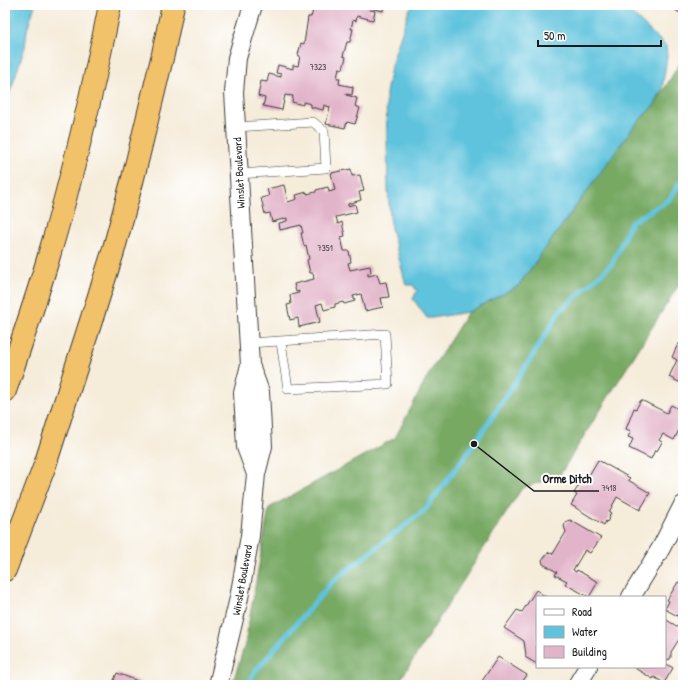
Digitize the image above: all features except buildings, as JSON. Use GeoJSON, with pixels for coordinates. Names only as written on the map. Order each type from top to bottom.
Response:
{"type":"FeatureCollection","features":[{"type":"Feature","properties":{"kind":"highway"},"geometry":{"type":"LineString","coordinates":[[5,392],[48,258],[69,184],[99,61],[110,5]]}},
{"type":"Feature","properties":{"kind":"highway"},"geometry":{"type":"LineString","coordinates":[[5,570],[45,465],[112,252],[133,178],[163,54],[173,5]]}},
{"type":"Feature","properties":{"kind":"street","name":"Winslet Boulevard"},"geometry":{"type":"LineString","coordinates":[[218,685],[233,629],[244,575],[250,536],[256,474],[246,447],[243,393],[250,365],[234,92],[237,58],[253,5]]}},
{"type":"Feature","properties":{"kind":"street"},"geometry":{"type":"LineString","coordinates":[[632,596],[661,548],[683,505]]}},
{"type":"Feature","properties":{"kind":"street"},"geometry":{"type":"LineString","coordinates":[[577,685],[587,668]]}},
{"type":"Feature","properties":{"kind":"lane"},"geometry":{"type":"LineString","coordinates":[[236,127],[313,122],[324,131],[326,168],[239,174]]}},
{"type":"Feature","properties":{"kind":"lane"},"geometry":{"type":"LineString","coordinates":[[249,343],[385,334],[388,384],[288,389],[281,342]]}},
{"type":"Feature","properties":{"kind":"green space"},"geometry":{"type":"Polygon","coordinates":[[[683,58],[683,278],[559,476],[522,488],[397,685],[232,685],[245,644],[269,508],[395,438],[430,372],[468,312],[518,286],[634,126],[655,104],[683,58]]]}},
{"type":"Feature","properties":{"kind":"water"},"geometry":{"type":"Polygon","coordinates":[[[5,5],[35,5],[27,30],[25,47],[7,101],[5,115],[5,5]]]}},
{"type":"Feature","properties":{"kind":"water"},"geometry":{"type":"Polygon","coordinates":[[[413,5],[623,5],[666,46],[667,57],[662,90],[655,104],[634,126],[518,286],[468,312],[432,318],[427,318],[413,299],[417,291],[413,285],[406,285],[391,228],[388,190],[386,93],[392,62],[409,10],[413,5]]]}},
{"type":"Feature","properties":{"kind":"waterway"},"geometry":{"type":"LineString","coordinates":[[249,685],[253,674],[333,581],[425,510],[474,444],[530,360],[560,311],[612,264],[631,222],[669,200],[683,178]]}},
{"type":"Feature","properties":{"kind":"place","name":"Orme Ditch"},"geometry":{"type":"Point","coordinates":[474,444]}}]}
